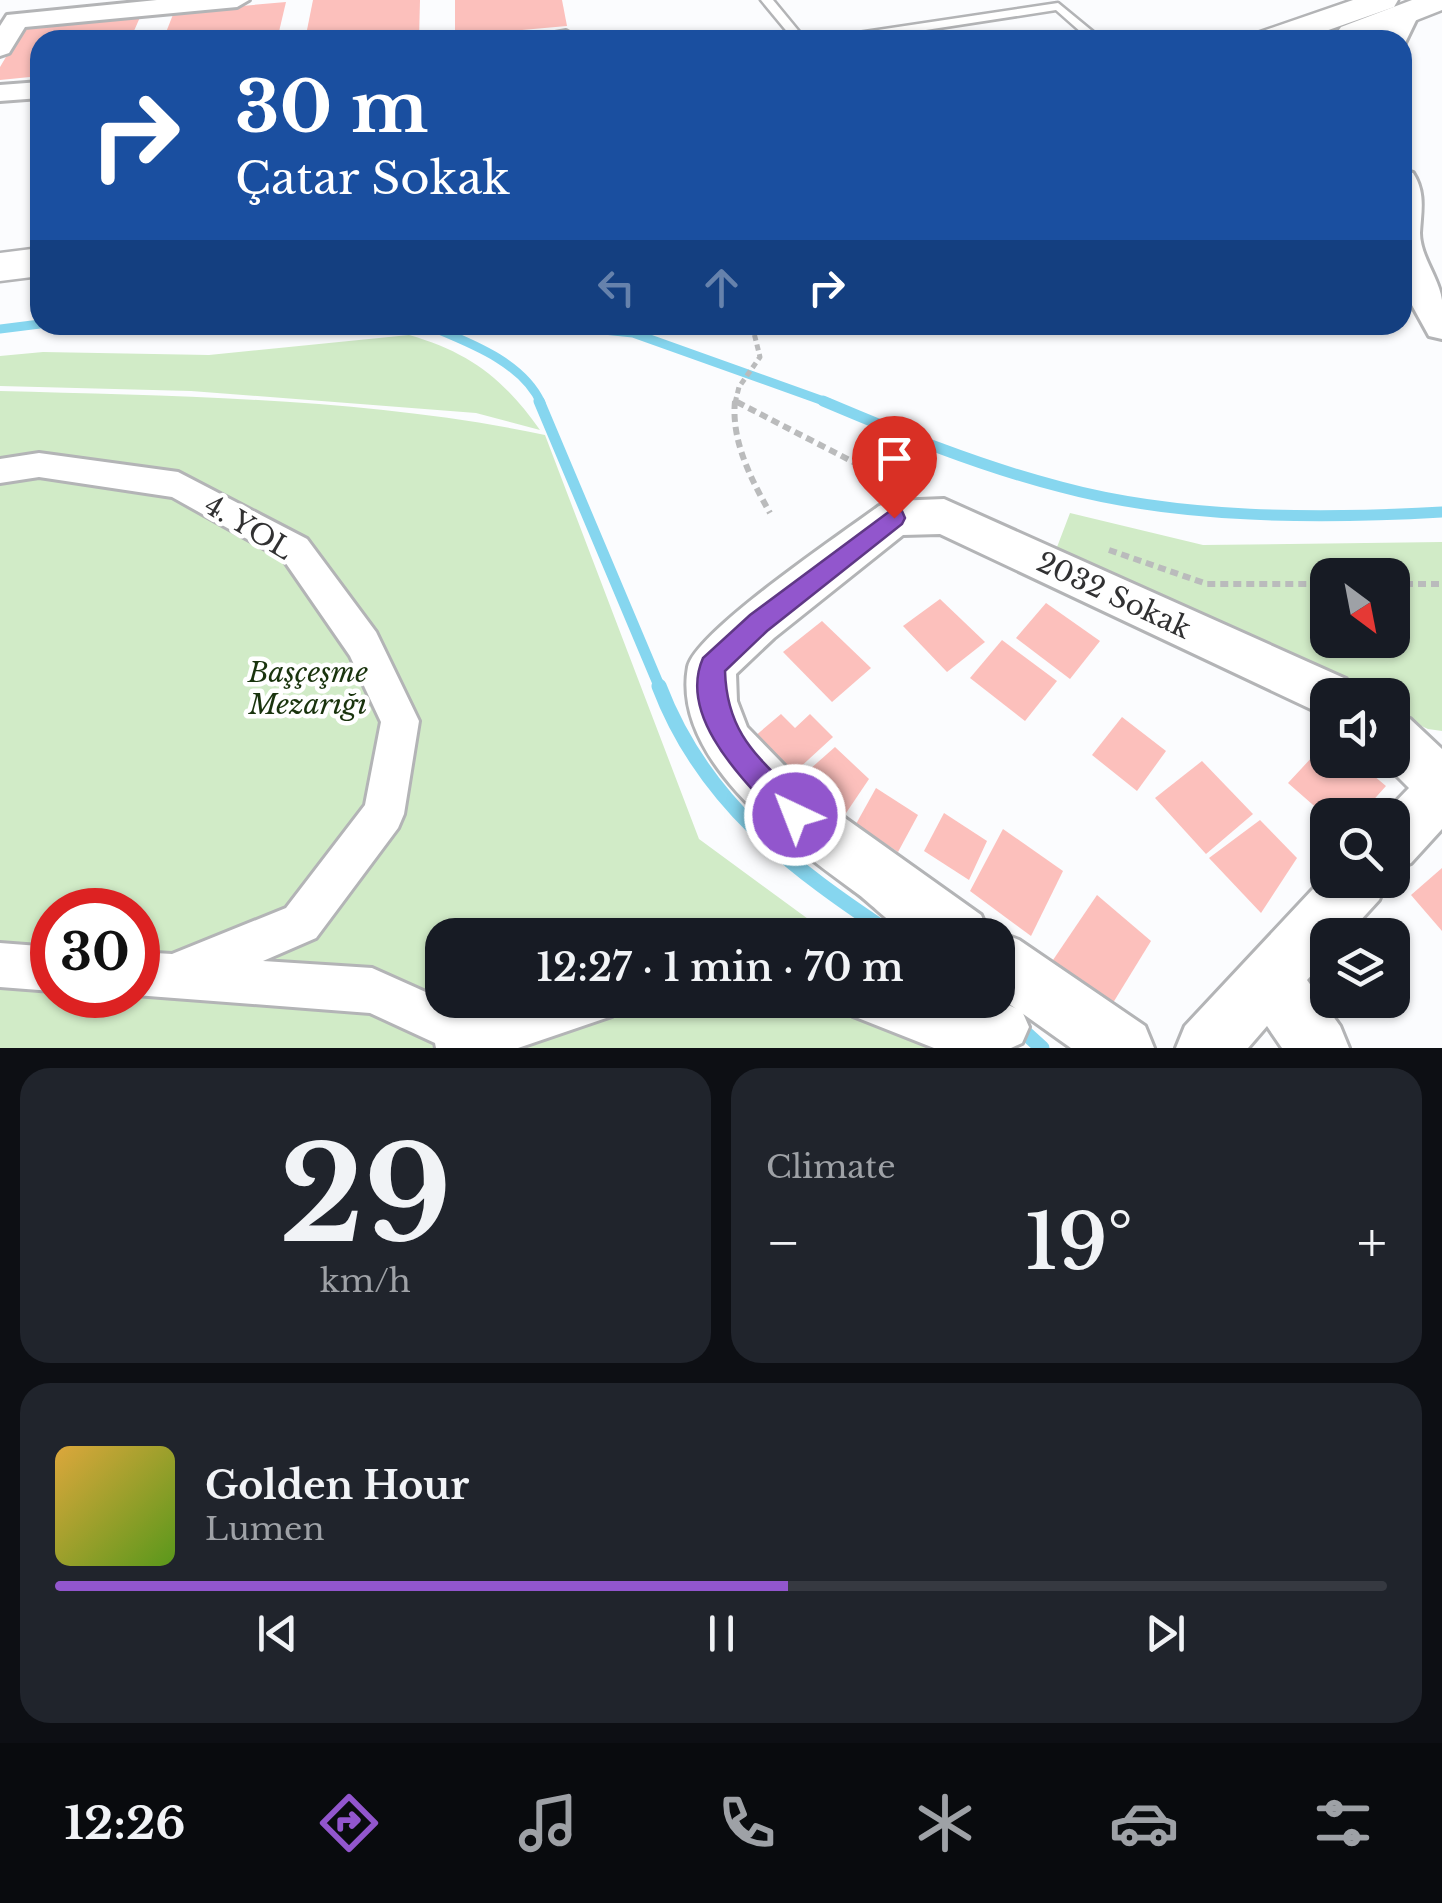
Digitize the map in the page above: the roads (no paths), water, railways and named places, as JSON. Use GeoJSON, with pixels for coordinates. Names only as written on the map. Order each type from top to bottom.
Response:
{"type":"FeatureCollection","features":[{"type":"Feature","properties":{"kind":"highway"},"geometry":{"type":"LineString","coordinates":[[1362,30],[1440,0]]}},
{"type":"Feature","properties":{"kind":"highway"},"geometry":{"type":"LineString","coordinates":[[1326,30],[1395,18]]}},
{"type":"Feature","properties":{"kind":"highway"},"geometry":{"type":"LineString","coordinates":[[0,267],[30,263]]}},
{"type":"Feature","properties":{"kind":"highway"},"geometry":{"type":"LineString","coordinates":[[0,288],[30,284]]}},
{"type":"Feature","properties":{"kind":"street"},"geometry":{"type":"LineString","coordinates":[[0,48],[16,20],[237,0]]}},
{"type":"Feature","properties":{"kind":"street"},"geometry":{"type":"LineString","coordinates":[[0,94],[30,91]]}},
{"type":"Feature","properties":{"kind":"street"},"geometry":{"type":"LineString","coordinates":[[1412,263],[1416,281],[1442,327]]}},
{"type":"Feature","properties":{"kind":"street","name":"4. YOL"},"geometry":{"type":"LineString","coordinates":[[0,471],[38,466],[178,485],[295,548],[363,644],[400,721],[384,814],[301,923],[160,973]]}},
{"type":"Feature","properties":{"kind":"street","name":"2032 Sokak"},"geometry":{"type":"LineString","coordinates":[[937,918],[795,815],[728,743],[713,701],[712,666],[758,623],[894,518],[944,516],[1310,686]]}},
{"type":"Feature","properties":{"kind":"street"},"geometry":{"type":"LineString","coordinates":[[1410,755],[1442,788],[1410,824]]}},
{"type":"Feature","properties":{"kind":"street"},"geometry":{"type":"LineString","coordinates":[[1206,1048],[1342,898]]}},
{"type":"Feature","properties":{"kind":"street"},"geometry":{"type":"LineString","coordinates":[[0,966],[30,967]]}},
{"type":"Feature","properties":{"kind":"street"},"geometry":{"type":"LineString","coordinates":[[1015,974],[1123,1048]]}},
{"type":"Feature","properties":{"kind":"street"},"geometry":{"type":"LineString","coordinates":[[160,975],[372,991],[462,1043],[540,1018]]}},
{"type":"Feature","properties":{"kind":"street"},"geometry":{"type":"LineString","coordinates":[[1269,976],[1318,1048]]}},
{"type":"Feature","properties":{"kind":"street"},"geometry":{"type":"LineString","coordinates":[[908,1018],[951,1038],[1006,1027]]}},
{"type":"Feature","properties":{"kind":"lane"},"geometry":{"type":"LineString","coordinates":[[768,0],[792,30]]}},
{"type":"Feature","properties":{"kind":"lane"},"geometry":{"type":"LineString","coordinates":[[903,30],[1058,6],[1085,30]]}},
{"type":"Feature","properties":{"kind":"waterway"},"geometry":{"type":"LineString","coordinates":[[0,329],[30,325]]}},
{"type":"Feature","properties":{"kind":"waterway"},"geometry":{"type":"LineString","coordinates":[[450,335],[507,364],[521,375],[541,403]]}},
{"type":"Feature","properties":{"kind":"waterway"},"geometry":{"type":"LineString","coordinates":[[639,335],[829,403]]}},
{"type":"Feature","properties":{"kind":"waterway"},"geometry":{"type":"LineString","coordinates":[[539,401],[660,688]]}},
{"type":"Feature","properties":{"kind":"waterway"},"geometry":{"type":"LineString","coordinates":[[823,401],[970,459],[1106,498],[1250,514],[1348,516],[1442,512]]}},
{"type":"Feature","properties":{"kind":"waterway"},"geometry":{"type":"LineString","coordinates":[[659,686],[700,765],[726,798],[787,858],[868,918]]}},
{"type":"Feature","properties":{"kind":"waterway"},"geometry":{"type":"LineString","coordinates":[[1009,1018],[1042,1048]]}},
{"type":"Feature","properties":{"kind":"park label","name":"Başçeşme Mezarığı"},"geometry":{"type":"Point","coordinates":[308,688]}}]}
